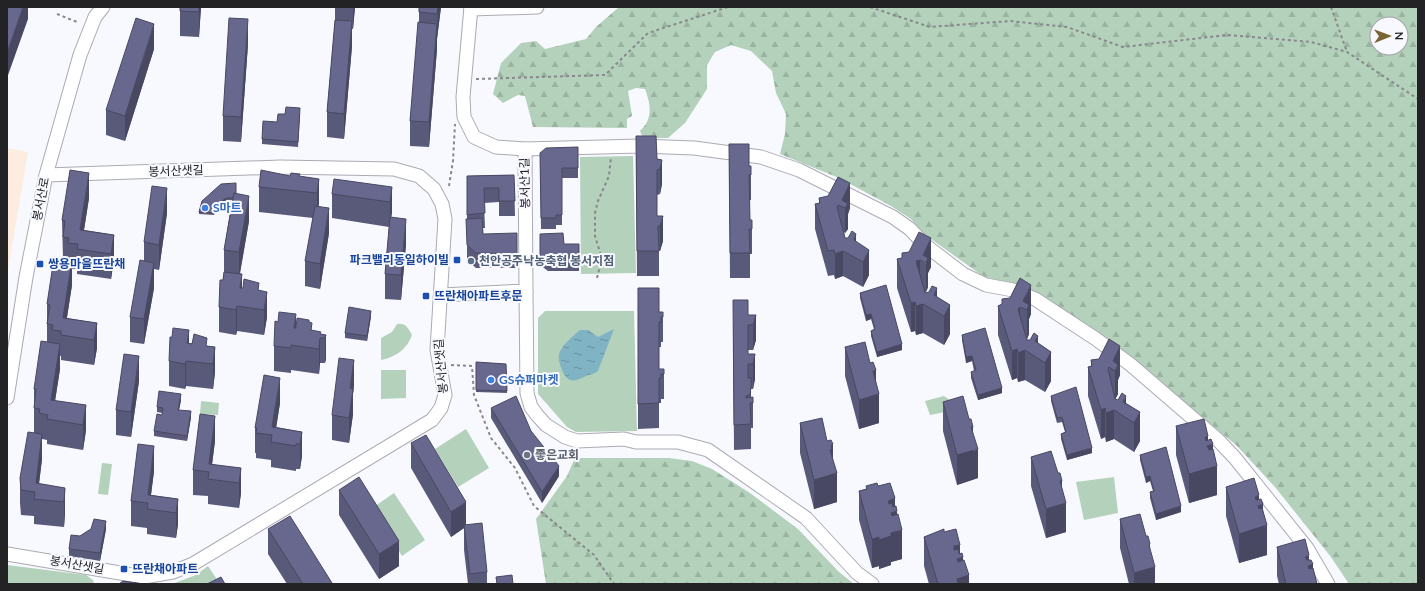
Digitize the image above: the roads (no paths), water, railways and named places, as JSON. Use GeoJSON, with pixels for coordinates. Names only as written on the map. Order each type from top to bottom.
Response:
{"type":"FeatureCollection","features":[{"type":"Feature","properties":{"kind":"street","name":"봉서산로"},"geometry":{"type":"LineString","coordinates":[[7,368],[40,175],[74,55],[91,13],[95,7]]}},
{"type":"Feature","properties":{"kind":"street","name":"봉서산로"},"geometry":{"type":"LineString","coordinates":[[7,398],[11,344],[46,175],[80,55],[95,16],[103,7]]}},
{"type":"Feature","properties":{"kind":"street","name":"봉서산1길"},"geometry":{"type":"LineString","coordinates":[[537,7],[471,8],[463,97],[464,117],[474,137],[496,146],[525,149],[527,393],[531,407],[546,425],[565,437],[577,441],[624,439],[636,442],[678,442],[708,450],[806,518],[857,573],[872,584]]}},
{"type":"Feature","properties":{"kind":"street"},"geometry":{"type":"LineString","coordinates":[[525,149],[640,146],[694,148],[761,158],[799,170],[893,217],[910,229],[936,254],[963,274],[986,284],[1013,290],[1035,299],[1096,339],[1131,365],[1218,440],[1235,458],[1307,548],[1328,584]]}},
{"type":"Feature","properties":{"kind":"street","name":"봉서산샛길"},"geometry":{"type":"LineString","coordinates":[[7,554],[144,577],[173,572],[193,564],[432,420],[441,408],[445,395],[437,350],[445,219],[442,204],[434,189],[419,176],[394,169],[280,167],[46,175]]}},
{"type":"Feature","properties":{"kind":"street"},"geometry":{"type":"LineString","coordinates":[[441,295],[526,291]]}},
{"type":"Feature","properties":{"kind":"water"},"geometry":{"type":"Polygon","coordinates":[[[614,329],[598,371],[577,380],[571,380],[566,377],[559,362],[559,354],[568,341],[580,330],[588,330],[598,337],[614,329]]]}},
{"type":"Feature","properties":{"kind":"place","name":"S마트"},"geometry":{"type":"Point","coordinates":[205,208]}},
{"type":"Feature","properties":{"kind":"place","name":"파크밸리동일하이빌"},"geometry":{"type":"Point","coordinates":[457,260]}},
{"type":"Feature","properties":{"kind":"place","name":"천안공주낙농축협 봉서지점"},"geometry":{"type":"Point","coordinates":[471,261]}},
{"type":"Feature","properties":{"kind":"place","name":"쌍용마을뜨란채"},"geometry":{"type":"Point","coordinates":[40,264]}},
{"type":"Feature","properties":{"kind":"place","name":"뜨란채아파트후문"},"geometry":{"type":"Point","coordinates":[426,296]}},
{"type":"Feature","properties":{"kind":"place","name":"GS슈퍼마켓"},"geometry":{"type":"Point","coordinates":[491,380]}},
{"type":"Feature","properties":{"kind":"place","name":"좋은교회"},"geometry":{"type":"Point","coordinates":[527,455]}},
{"type":"Feature","properties":{"kind":"place","name":"뜨란채아파트"},"geometry":{"type":"Point","coordinates":[124,569]}}]}
